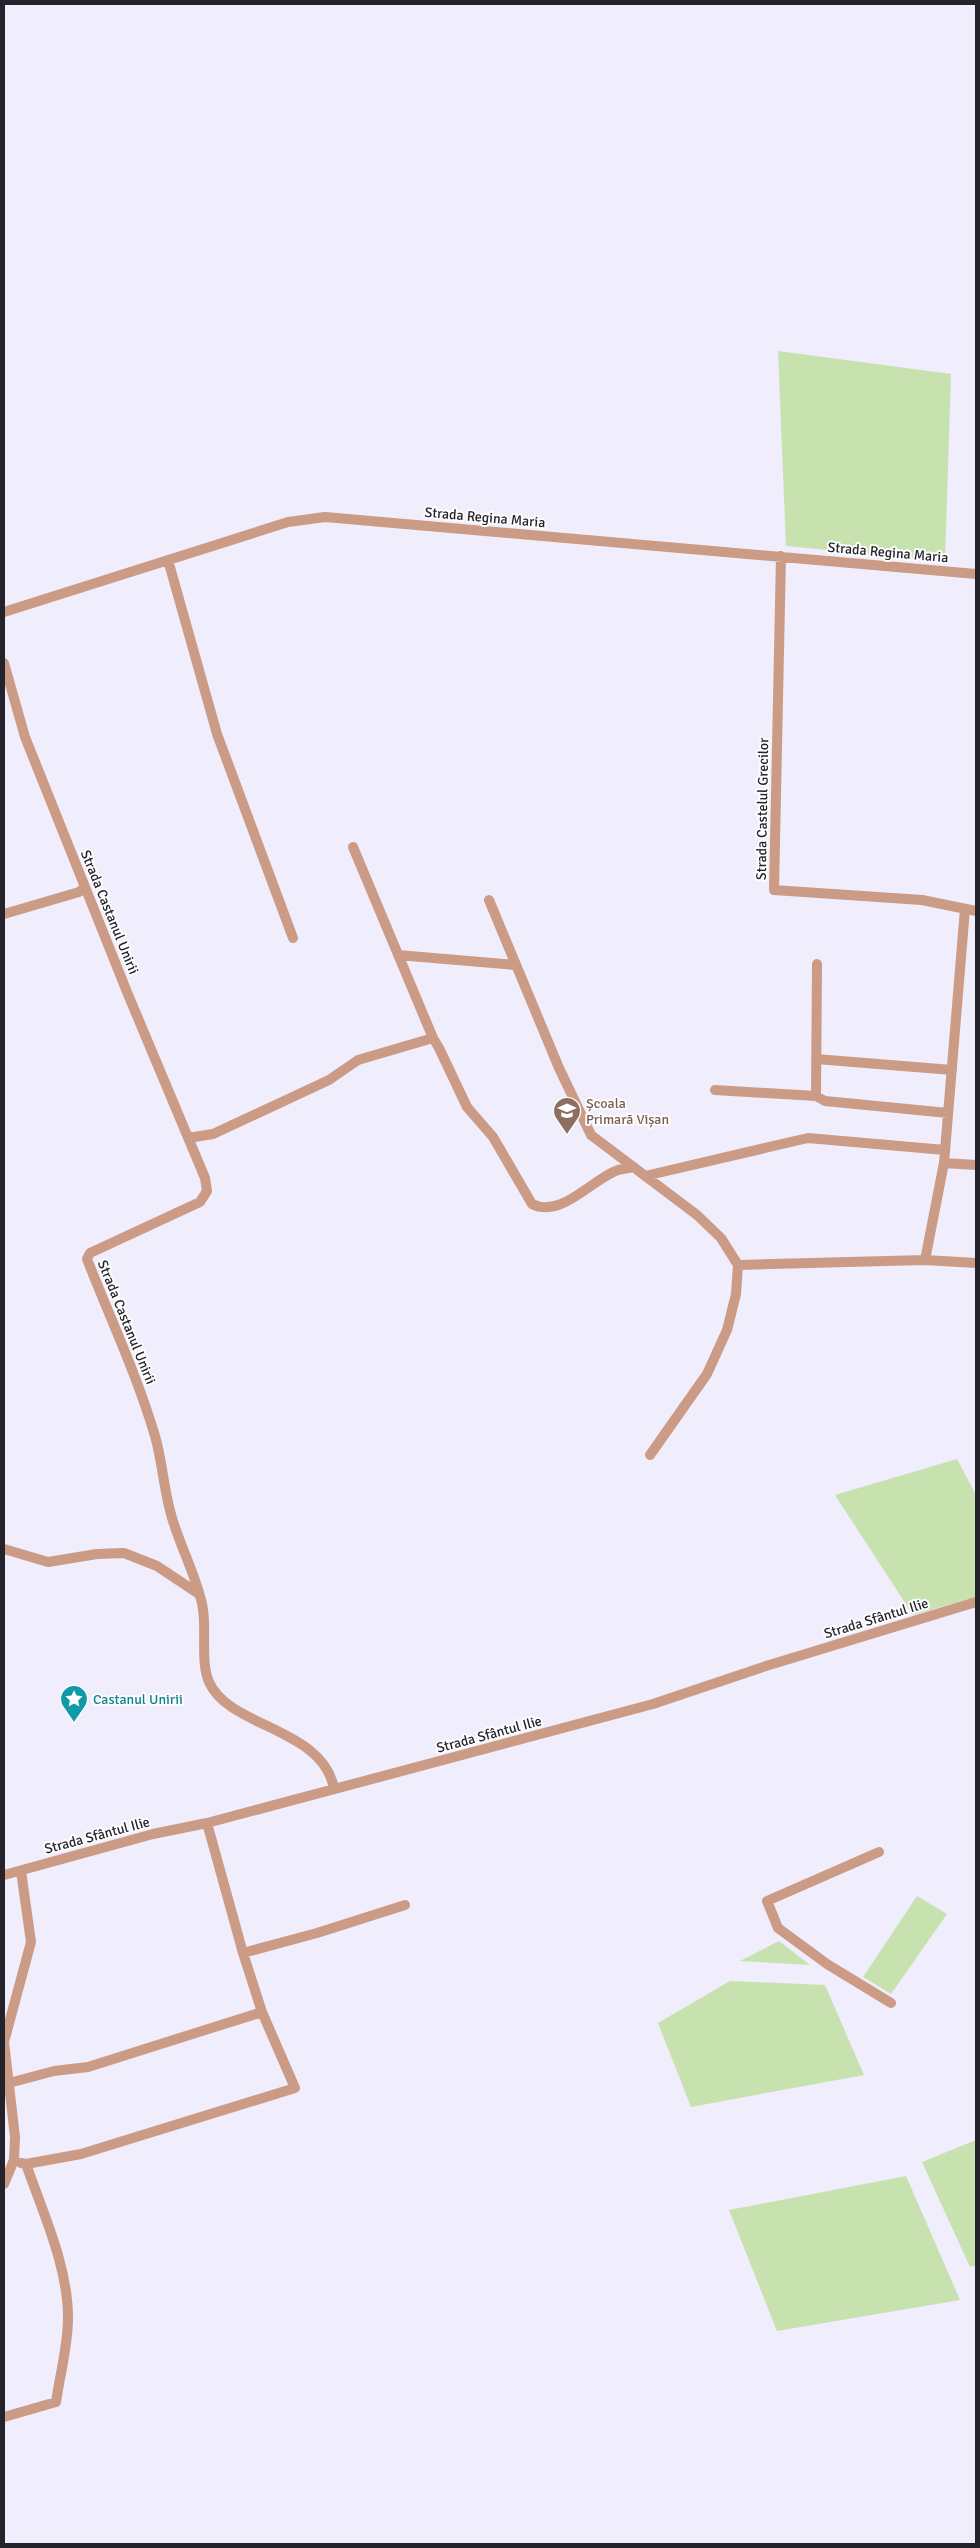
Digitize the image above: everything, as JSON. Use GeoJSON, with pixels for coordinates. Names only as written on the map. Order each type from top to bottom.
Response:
{"type":"FeatureCollection","features":[{"type":"Feature","properties":{"kind":"street","name":"Strada Regina Maria"},"geometry":{"type":"LineString","coordinates":[[4,612],[288,522],[325,517],[976,574]]}},
{"type":"Feature","properties":{"kind":"street","name":"Strada Castelul Grecilor"},"geometry":{"type":"LineString","coordinates":[[781,556],[774,890],[922,900],[976,911]]}},
{"type":"Feature","properties":{"kind":"street"},"geometry":{"type":"LineString","coordinates":[[168,560],[217,734],[293,938]]}},
{"type":"Feature","properties":{"kind":"street","name":"Strada Castanul Unirii"},"geometry":{"type":"LineString","coordinates":[[4,663],[25,736],[205,1178],[207,1191],[204,1197],[190,1208],[90,1253],[88,1259],[136,1377],[155,1438],[172,1520],[200,1595],[204,1610],[205,1671],[214,1691],[236,1709],[285,1734],[309,1751],[324,1766],[334,1789]]}},
{"type":"Feature","properties":{"kind":"street"},"geometry":{"type":"LineString","coordinates":[[353,847],[433,1038],[440,1048],[467,1108],[493,1137],[532,1204],[538,1207],[561,1204],[617,1170],[634,1168]]}},
{"type":"Feature","properties":{"kind":"street"},"geometry":{"type":"LineString","coordinates":[[4,914],[78,892],[85,887]]}},
{"type":"Feature","properties":{"kind":"street"},"geometry":{"type":"LineString","coordinates":[[489,900],[559,1068],[591,1135],[697,1215],[721,1238],[738,1264],[736,1294],[727,1330],[707,1374],[650,1455]]}},
{"type":"Feature","properties":{"kind":"street"},"geometry":{"type":"LineString","coordinates":[[924,1260],[944,1163],[965,909]]}},
{"type":"Feature","properties":{"kind":"street"},"geometry":{"type":"LineString","coordinates":[[398,955],[515,965]]}},
{"type":"Feature","properties":{"kind":"street"},"geometry":{"type":"LineString","coordinates":[[816,964],[816,1096]]}},
{"type":"Feature","properties":{"kind":"street"},"geometry":{"type":"LineString","coordinates":[[188,1138],[214,1134],[329,1080],[358,1060],[433,1038]]}},
{"type":"Feature","properties":{"kind":"street"},"geometry":{"type":"LineString","coordinates":[[816,1059],[952,1070]]}},
{"type":"Feature","properties":{"kind":"street"},"geometry":{"type":"LineString","coordinates":[[715,1090],[816,1096],[825,1101],[948,1113]]}},
{"type":"Feature","properties":{"kind":"street"},"geometry":{"type":"LineString","coordinates":[[645,1176],[808,1138],[945,1150]]}},
{"type":"Feature","properties":{"kind":"street"},"geometry":{"type":"LineString","coordinates":[[944,1163],[976,1165]]}},
{"type":"Feature","properties":{"kind":"street"},"geometry":{"type":"LineString","coordinates":[[738,1264],[924,1260],[976,1263]]}},
{"type":"Feature","properties":{"kind":"street"},"geometry":{"type":"LineString","coordinates":[[4,1549],[48,1562],[97,1554],[124,1554],[139,1557],[157,1566],[200,1595]]}},
{"type":"Feature","properties":{"kind":"street","name":"Strada Sfântul Ilie"},"geometry":{"type":"LineString","coordinates":[[4,1875],[153,1834],[208,1823],[654,1704],[766,1666],[976,1602]]}},
{"type":"Feature","properties":{"kind":"street"},"geometry":{"type":"LineString","coordinates":[[14,2160],[26,2164],[81,2154],[295,2088],[262,2012],[243,1952],[208,1823]]}},
{"type":"Feature","properties":{"kind":"street"},"geometry":{"type":"LineString","coordinates":[[879,1852],[768,1901],[778,1928],[827,1964],[891,2003]]}},
{"type":"Feature","properties":{"kind":"street"},"geometry":{"type":"LineString","coordinates":[[4,2184],[14,2160],[16,2137],[4,2042],[31,1942],[21,1870]]}},
{"type":"Feature","properties":{"kind":"street"},"geometry":{"type":"LineString","coordinates":[[243,1952],[317,1933],[405,1905]]}},
{"type":"Feature","properties":{"kind":"street"},"geometry":{"type":"LineString","coordinates":[[9,2083],[54,2071],[88,2067],[262,2012]]}},
{"type":"Feature","properties":{"kind":"street"},"geometry":{"type":"LineString","coordinates":[[4,2417],[56,2402],[66,2345],[68,2317],[64,2279],[26,2164]]}},
{"type":"Feature","properties":{"kind":"green space"},"geometry":{"type":"Polygon","coordinates":[[[778,351],[951,374],[945,561],[786,546],[778,351]]]}},
{"type":"Feature","properties":{"kind":"green space"},"geometry":{"type":"Polygon","coordinates":[[[957,1459],[976,1495],[976,1597],[913,1615],[835,1495],[957,1459]]]}},
{"type":"Feature","properties":{"kind":"green space"},"geometry":{"type":"Polygon","coordinates":[[[917,1896],[947,1914],[891,1994],[863,1977],[917,1896]]]}},
{"type":"Feature","properties":{"kind":"green space"},"geometry":{"type":"Polygon","coordinates":[[[779,1941],[810,1965],[740,1961],[779,1941]]]}},
{"type":"Feature","properties":{"kind":"green space"},"geometry":{"type":"Polygon","coordinates":[[[730,1981],[825,1985],[864,2075],[691,2107],[658,2023],[730,1981]]]}},
{"type":"Feature","properties":{"kind":"green space"},"geometry":{"type":"Polygon","coordinates":[[[976,2140],[976,2265],[970,2267],[922,2162],[976,2140]]]}},
{"type":"Feature","properties":{"kind":"green space"},"geometry":{"type":"Polygon","coordinates":[[[906,2176],[960,2300],[777,2331],[729,2210],[906,2176]]]}},
{"type":"Feature","properties":{"kind":"place","name":"Școala Primară Vișan"},"geometry":{"type":"Point","coordinates":[567,1135]}},
{"type":"Feature","properties":{"kind":"place","name":"Castanul Unirii"},"geometry":{"type":"Point","coordinates":[74,1723]}}]}
